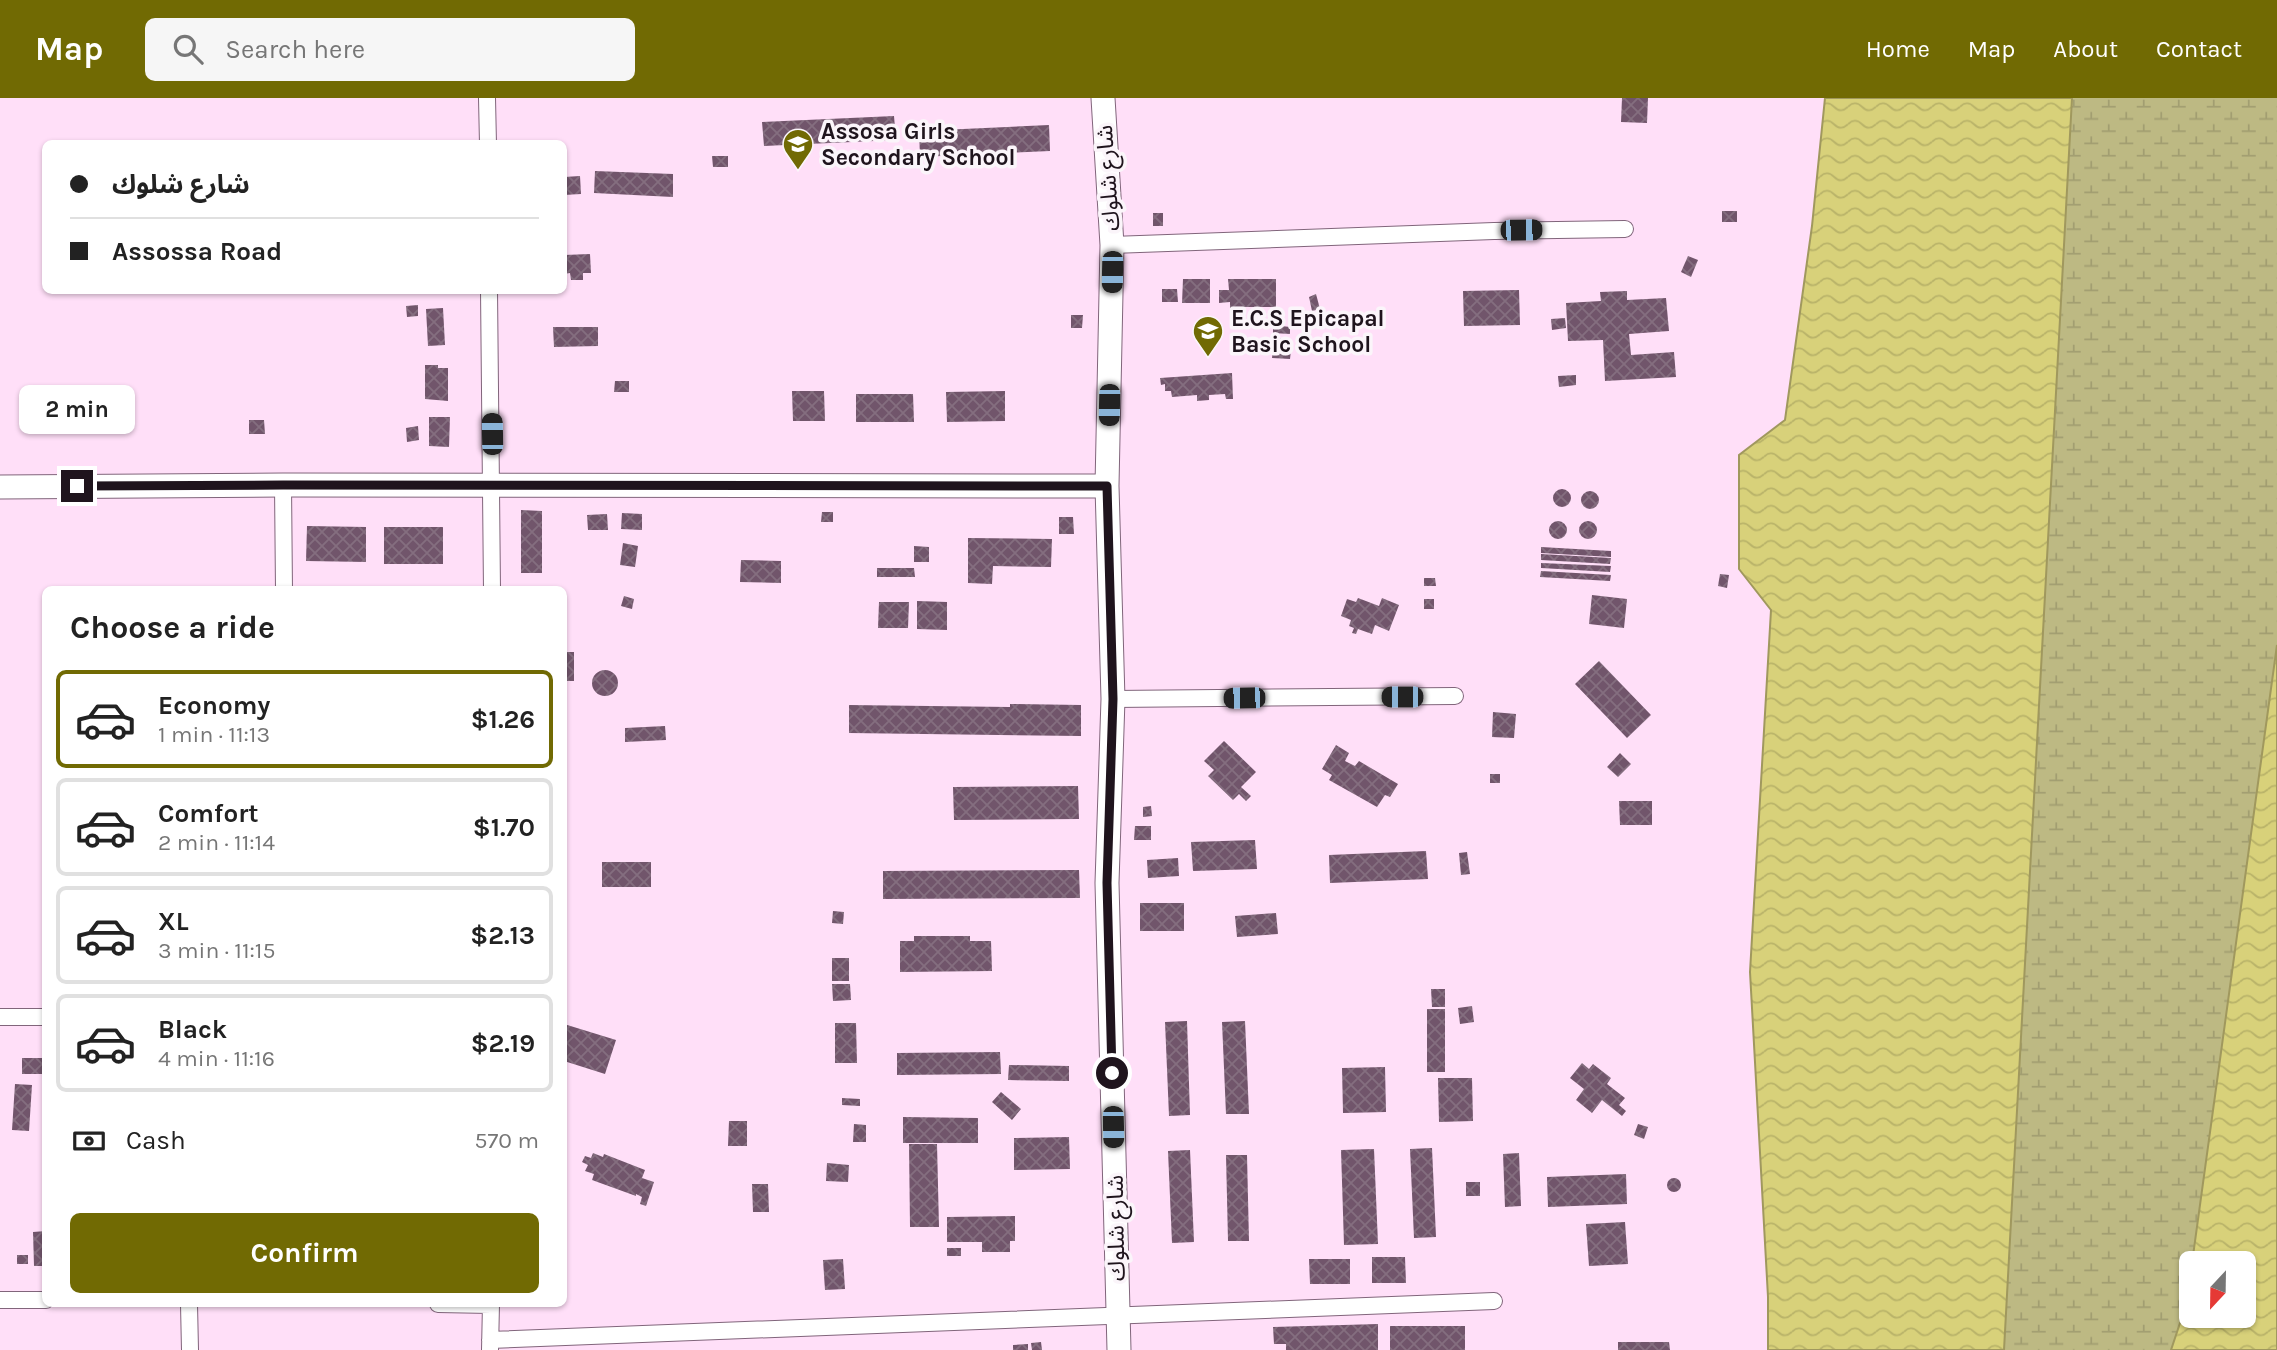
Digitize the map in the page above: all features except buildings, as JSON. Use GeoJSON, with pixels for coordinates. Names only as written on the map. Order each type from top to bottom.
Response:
{"type":"FeatureCollection","features":[{"type":"Feature","properties":{"kind":"street"},"geometry":{"type":"LineString","coordinates":[[487,98],[488,140]]}},
{"type":"Feature","properties":{"kind":"street","name":"شارع شلوك"},"geometry":{"type":"LineString","coordinates":[[1103,98],[1112,245],[1107,486],[1113,699],[1107,883],[1119,1350]]}},
{"type":"Feature","properties":{"kind":"street"},"geometry":{"type":"LineString","coordinates":[[1112,245],[1625,229]]}},
{"type":"Feature","properties":{"kind":"street"},"geometry":{"type":"LineString","coordinates":[[489,294],[492,586]]}},
{"type":"Feature","properties":{"kind":"street"},"geometry":{"type":"LineString","coordinates":[[283,485],[284,586]]}},
{"type":"Feature","properties":{"kind":"street"},"geometry":{"type":"LineString","coordinates":[[0,487],[1107,486]]}},
{"type":"Feature","properties":{"kind":"street"},"geometry":{"type":"LineString","coordinates":[[1113,699],[1455,696]]}},
{"type":"Feature","properties":{"kind":"street"},"geometry":{"type":"LineString","coordinates":[[0,1017],[42,1017]]}},
{"type":"Feature","properties":{"kind":"street"},"geometry":{"type":"LineString","coordinates":[[0,1300],[42,1300]]}},
{"type":"Feature","properties":{"kind":"street"},"geometry":{"type":"LineString","coordinates":[[491,1307],[490,1345],[1494,1301]]}},
{"type":"Feature","properties":{"kind":"street"},"geometry":{"type":"LineString","coordinates":[[189,1307],[190,1350]]}},
{"type":"Feature","properties":{"kind":"green space"},"geometry":{"type":"Polygon","coordinates":[[[2072,98],[2277,98],[2277,645],[2194,1251],[2179,1251],[2179,1326],[2171,1350],[2004,1350],[2072,98]]]}},
{"type":"Feature","properties":{"kind":"water"},"geometry":{"type":"Polygon","coordinates":[[[1825,98],[2072,98],[2004,1350],[1768,1350],[1768,1297],[1750,972],[1771,610],[1739,569],[1739,455],[1785,420],[1812,226],[1825,98]]]}},
{"type":"Feature","properties":{"kind":"water"},"geometry":{"type":"Polygon","coordinates":[[[2277,645],[2277,1350],[2171,1350],[2179,1326],[2256,1328],[2256,1251],[2194,1251],[2277,645]]]}},
{"type":"Feature","properties":{"kind":"place","name":"Assosa Girls Secondary School"},"geometry":{"type":"Point","coordinates":[798,171]}},
{"type":"Feature","properties":{"kind":"place","name":"E.C.S Epicapal Basic School"},"geometry":{"type":"Point","coordinates":[1208,358]}},
{"type":"Feature","properties":{"kind":"route"},"geometry":{"type":"LineString","coordinates":[[77,486],[1107,486],[1113,699],[1107,883],[1112,1073]]}}]}
